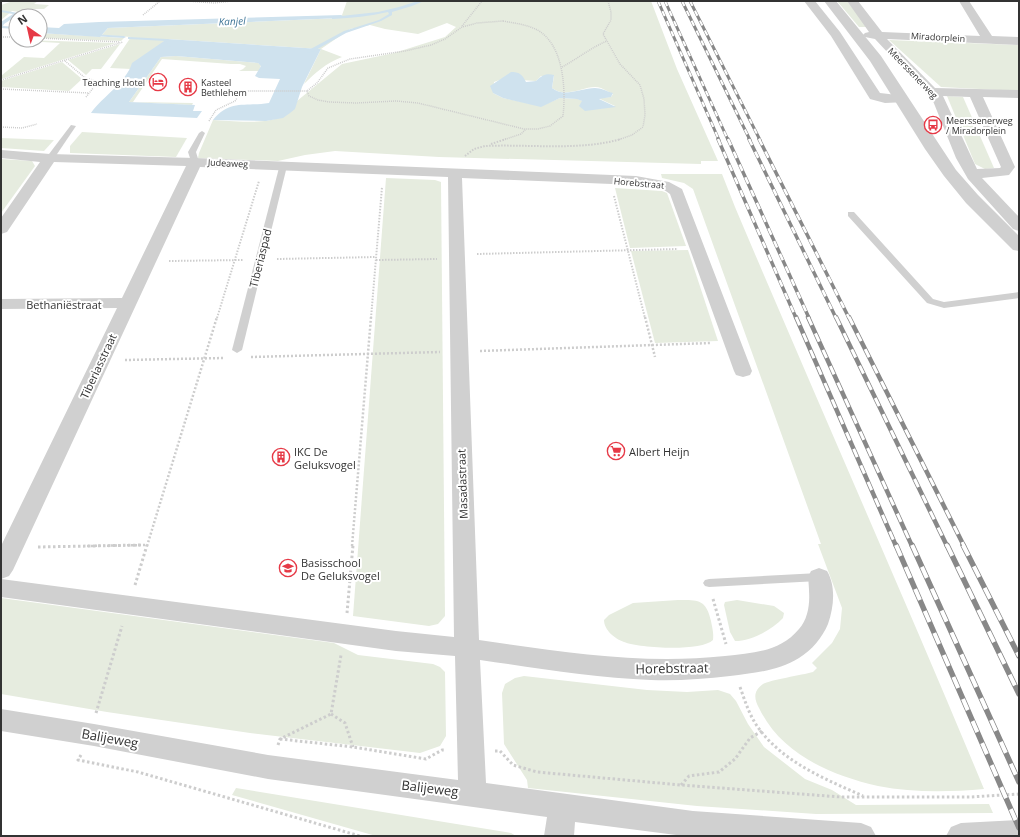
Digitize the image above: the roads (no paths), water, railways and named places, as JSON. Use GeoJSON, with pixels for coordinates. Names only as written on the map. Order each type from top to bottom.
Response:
{"type":"FeatureCollection","features":[{"type":"Feature","properties":{"kind":"street"},"geometry":{"type":"LineString","coordinates":[[809,1],[836,34],[875,96],[885,99],[901,99]]}},
{"type":"Feature","properties":{"kind":"street","name":"Meerssenerweg"},"geometry":{"type":"LineString","coordinates":[[830,1],[858,34],[950,173],[972,199],[1019,246]]}},
{"type":"Feature","properties":{"kind":"street","name":"Meerssenerweg"},"geometry":{"type":"LineString","coordinates":[[852,1],[896,56],[932,92],[940,103],[963,158],[972,174],[979,184],[1019,226]]}},
{"type":"Feature","properties":{"kind":"street"},"geometry":{"type":"LineString","coordinates":[[964,1],[988,40]]}},
{"type":"Feature","properties":{"kind":"street","name":"Miradorplein"},"geometry":{"type":"LineString","coordinates":[[858,34],[1019,41]]}},
{"type":"Feature","properties":{"kind":"street"},"geometry":{"type":"LineString","coordinates":[[932,92],[1019,94]]}},
{"type":"Feature","properties":{"kind":"street"},"geometry":{"type":"LineString","coordinates":[[972,174],[998,174],[1004,172],[1008,167],[974,92]]}},
{"type":"Feature","properties":{"kind":"street","name":"Judeaweg"},"geometry":{"type":"LineString","coordinates":[[1,154],[50,158],[195,162],[455,174]]}},
{"type":"Feature","properties":{"kind":"street"},"geometry":{"type":"LineString","coordinates":[[1,229],[50,158]]}},
{"type":"Feature","properties":{"kind":"street","name":"Tiberiasstraat"},"geometry":{"type":"LineString","coordinates":[[1,570],[195,162]]}},
{"type":"Feature","properties":{"kind":"street","name":"Horebstraat"},"geometry":{"type":"LineString","coordinates":[[455,174],[610,180],[655,183],[670,186],[677,192],[743,371]]}},
{"type":"Feature","properties":{"kind":"street","name":"Masadastraat"},"geometry":{"type":"LineString","coordinates":[[455,174],[467,648],[473,794]]}},
{"type":"Feature","properties":{"kind":"street","name":"Bethaniëstraat"},"geometry":{"type":"LineString","coordinates":[[1,304],[127,304]]}},
{"type":"Feature","properties":{"kind":"street","name":"Horebstraat"},"geometry":{"type":"LineString","coordinates":[[467,648],[562,663],[678,670],[732,665],[776,658],[792,650],[806,640],[815,627],[819,613],[821,586],[818,577]]}},
{"type":"Feature","properties":{"kind":"street"},"geometry":{"type":"LineString","coordinates":[[1,588],[396,641],[467,648]]}},
{"type":"Feature","properties":{"kind":"street","name":"Balijeweg"},"geometry":{"type":"LineString","coordinates":[[1,720],[94,735],[268,767],[693,824],[861,836]]}},
{"type":"Feature","properties":{"kind":"street"},"geometry":{"type":"LineString","coordinates":[[559,836],[562,806]]}},
{"type":"Feature","properties":{"kind":"street"},"geometry":{"type":"LineString","coordinates":[[961,836],[1019,833]]}},
{"type":"Feature","properties":{"kind":"lane"},"geometry":{"type":"LineString","coordinates":[[50,158],[73,126]]}},
{"type":"Feature","properties":{"kind":"lane"},"geometry":{"type":"LineString","coordinates":[[195,162],[192,152],[202,133]]}},
{"type":"Feature","properties":{"kind":"lane","name":"Tiberiaspad"},"geometry":{"type":"LineString","coordinates":[[237,350],[283,166]]}},
{"type":"Feature","properties":{"kind":"lane"},"geometry":{"type":"LineString","coordinates":[[851,214],[930,301],[944,305],[1019,295]]}},
{"type":"Feature","properties":{"kind":"lane"},"geometry":{"type":"LineString","coordinates":[[709,584],[818,577]]}},
{"type":"Feature","properties":{"kind":"water"},"geometry":{"type":"Polygon","coordinates":[[[342,15],[341,18],[108,28],[100,37],[48,34],[48,27],[59,28],[64,24],[342,15]]]}},
{"type":"Feature","properties":{"kind":"water"},"geometry":{"type":"Polygon","coordinates":[[[167,39],[321,49],[302,87],[295,109],[283,118],[266,121],[213,120],[219,113],[232,106],[269,103],[280,79],[259,78],[255,76],[261,66],[258,63],[176,56],[161,57],[129,102],[195,105],[193,111],[202,111],[197,118],[91,113],[125,77],[132,63],[167,39]]]}},
{"type":"Feature","properties":{"kind":"water"},"geometry":{"type":"Polygon","coordinates":[[[511,72],[520,74],[526,82],[536,81],[546,74],[554,75],[552,88],[562,92],[599,88],[613,93],[611,97],[599,99],[616,107],[585,111],[579,106],[582,101],[577,99],[560,98],[541,107],[503,98],[493,93],[490,86],[511,72]]]}},
{"type":"Feature","properties":{"kind":"waterway","name":"Kanjel"},"geometry":{"type":"LineString","coordinates":[[333,18],[378,13],[422,1]]}},
{"type":"Feature","properties":{"kind":"waterway","name":"Kanjel"},"geometry":{"type":"LineString","coordinates":[[1,11],[8,12]]}},
{"type":"Feature","properties":{"kind":"waterway"},"geometry":{"type":"LineString","coordinates":[[307,52],[345,32],[386,18],[391,14],[390,12]]}},
{"type":"Feature","properties":{"kind":"waterway","name":"Kanjel"},"geometry":{"type":"LineString","coordinates":[[8,19],[2,23],[1,27],[8,27]]}},
{"type":"Feature","properties":{"kind":"waterway"},"geometry":{"type":"LineString","coordinates":[[93,35],[124,37]]}},
{"type":"Feature","properties":{"kind":"waterway"},"geometry":{"type":"LineString","coordinates":[[129,38],[167,40],[171,46]]}},
{"type":"Feature","properties":{"kind":"railway"},"geometry":{"type":"LineString","coordinates":[[658,1],[719,140]]}},
{"type":"Feature","properties":{"kind":"railway"},"geometry":{"type":"LineString","coordinates":[[665,1],[728,140]]}},
{"type":"Feature","properties":{"kind":"railway"},"geometry":{"type":"LineString","coordinates":[[682,1],[750,140]]}},
{"type":"Feature","properties":{"kind":"railway"},"geometry":{"type":"LineString","coordinates":[[690,1],[760,140]]}},
{"type":"Feature","properties":{"kind":"railway"},"geometry":{"type":"LineString","coordinates":[[718,139],[796,318]]}},
{"type":"Feature","properties":{"kind":"railway"},"geometry":{"type":"LineString","coordinates":[[728,139],[809,318]]}},
{"type":"Feature","properties":{"kind":"railway"},"geometry":{"type":"LineString","coordinates":[[749,139],[836,318]]}},
{"type":"Feature","properties":{"kind":"railway"},"geometry":{"type":"LineString","coordinates":[[759,139],[849,318]]}},
{"type":"Feature","properties":{"kind":"railway"},"geometry":{"type":"LineString","coordinates":[[796,317],[896,546]]}},
{"type":"Feature","properties":{"kind":"railway"},"geometry":{"type":"LineString","coordinates":[[808,317],[912,546]]}},
{"type":"Feature","properties":{"kind":"railway"},"geometry":{"type":"LineString","coordinates":[[836,317],[947,546]]}},
{"type":"Feature","properties":{"kind":"railway"},"geometry":{"type":"LineString","coordinates":[[849,317],[964,546]]}},
{"type":"Feature","properties":{"kind":"railway"},"geometry":{"type":"LineString","coordinates":[[896,545],[1019,828]]}},
{"type":"Feature","properties":{"kind":"railway"},"geometry":{"type":"LineString","coordinates":[[912,545],[1019,782]]}},
{"type":"Feature","properties":{"kind":"railway"},"geometry":{"type":"LineString","coordinates":[[947,545],[1019,694]]}},
{"type":"Feature","properties":{"kind":"railway"},"geometry":{"type":"LineString","coordinates":[[963,545],[1019,656]]}},
{"type":"Feature","properties":{"kind":"place","name":"Teaching Hotel"},"geometry":{"type":"Point","coordinates":[158,82]}},
{"type":"Feature","properties":{"kind":"place","name":"Kasteel Bethlehem"},"geometry":{"type":"Point","coordinates":[188,87]}},
{"type":"Feature","properties":{"kind":"place","name":"Meerssenerweg / Miradorplein"},"geometry":{"type":"Point","coordinates":[933,125]}},
{"type":"Feature","properties":{"kind":"place","name":"Albert Heijn"},"geometry":{"type":"Point","coordinates":[616,451]}},
{"type":"Feature","properties":{"kind":"place","name":"IKC De Geluksvogel"},"geometry":{"type":"Point","coordinates":[281,457]}},
{"type":"Feature","properties":{"kind":"place","name":"Basisschool De Geluksvogel"},"geometry":{"type":"Point","coordinates":[288,568]}}]}
